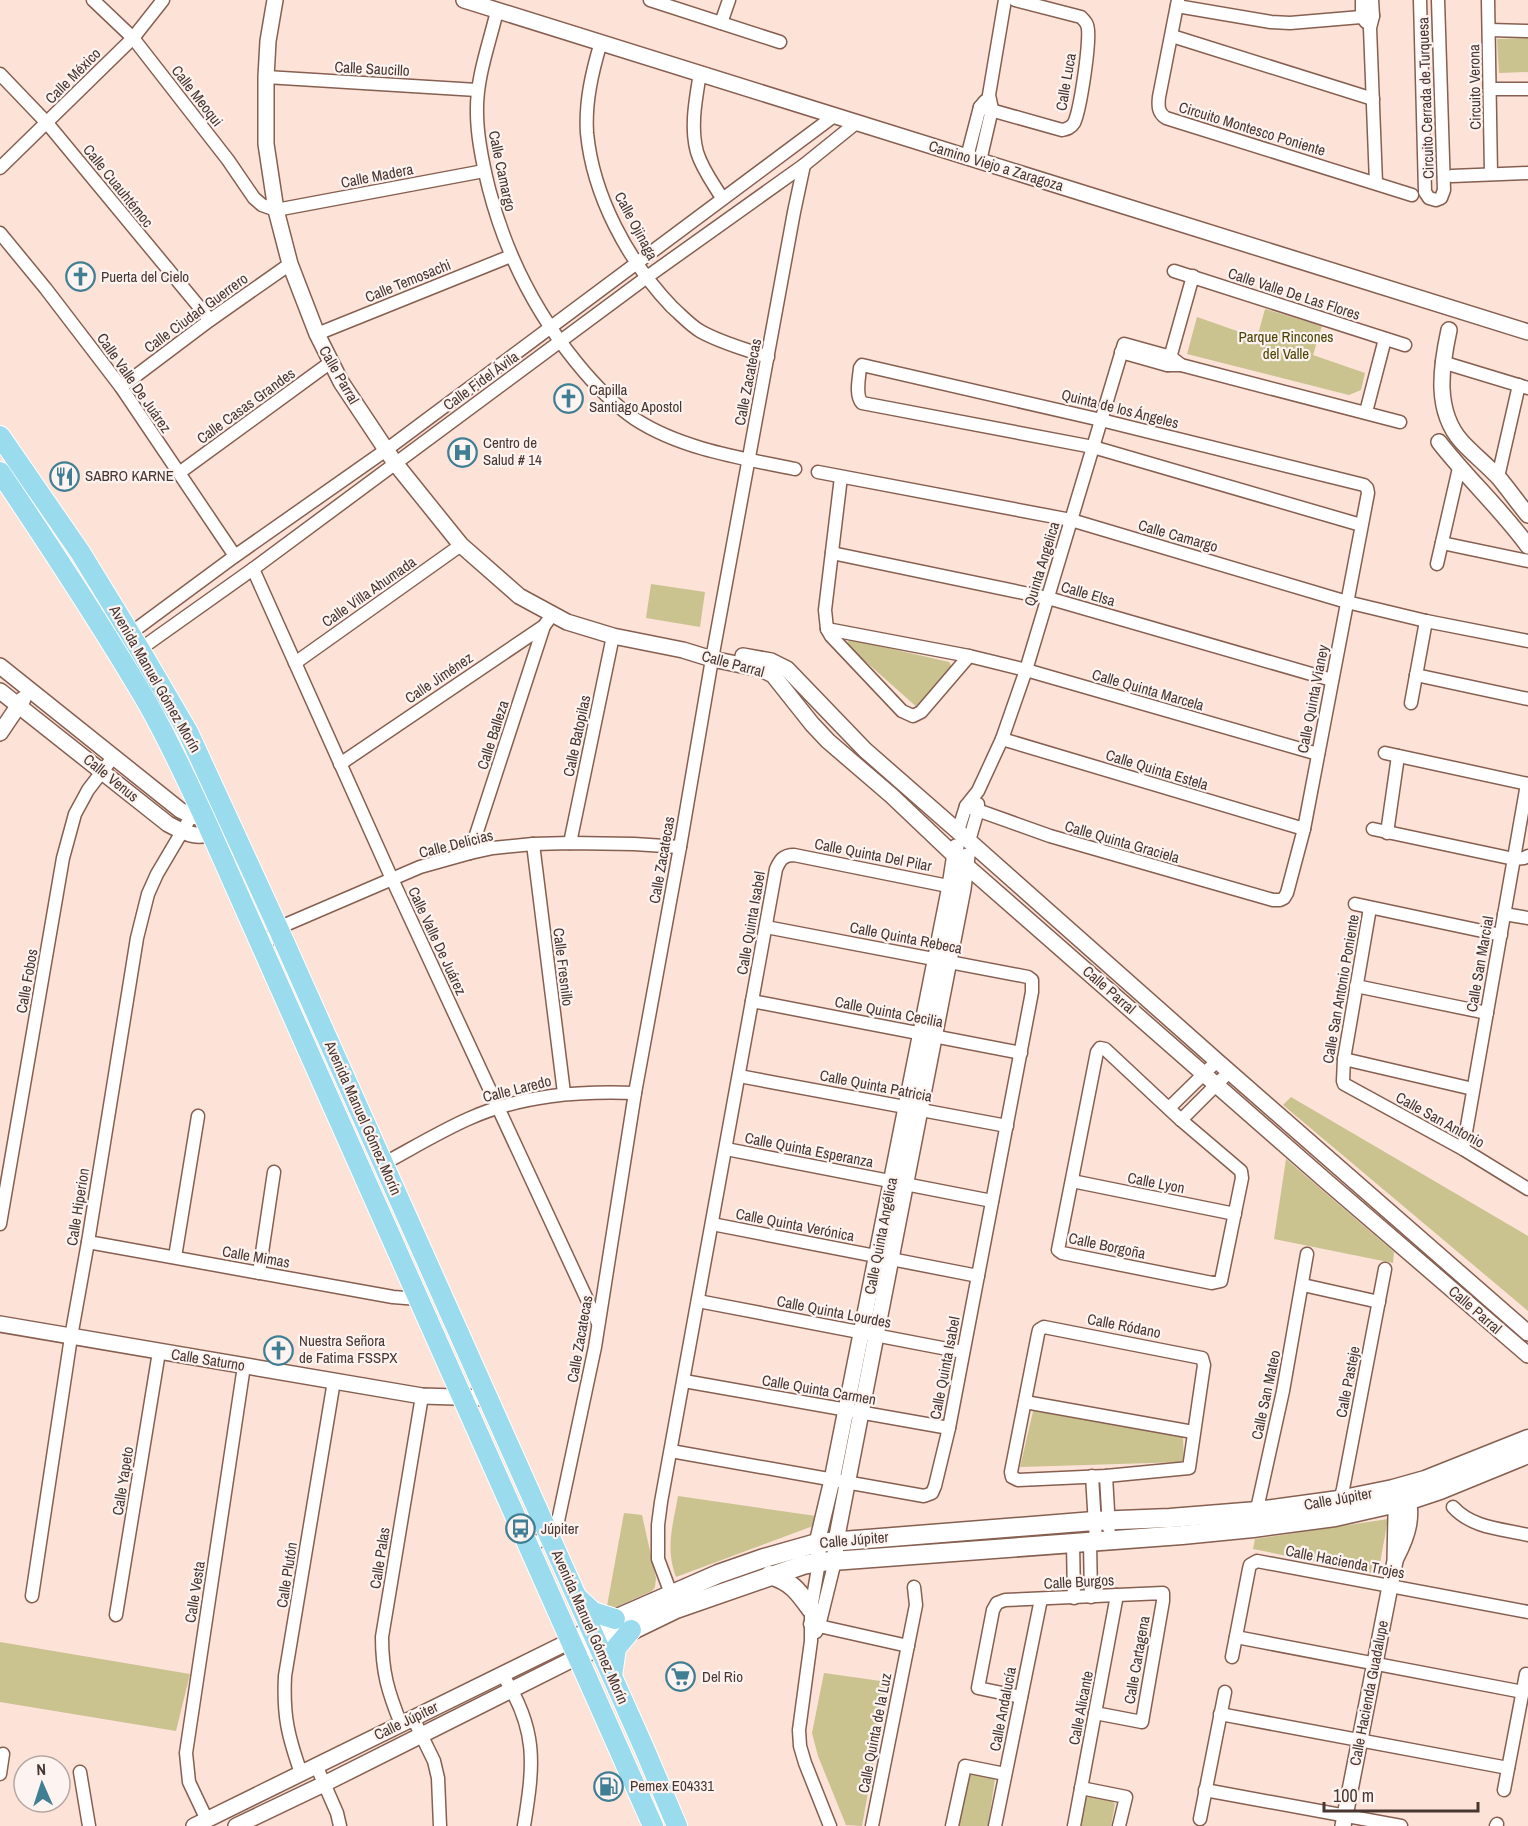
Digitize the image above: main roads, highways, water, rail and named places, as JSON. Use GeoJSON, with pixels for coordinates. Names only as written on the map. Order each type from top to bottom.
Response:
{"type":"FeatureCollection","features":[{"type":"Feature","properties":{"kind":"main road","name":"Avenida Manuel Gómez Morín"},"geometry":{"type":"LineString","coordinates":[[0,436],[80,552],[188,732],[549,1534],[676,1826]]}},
{"type":"Feature","properties":{"kind":"main road","name":"Avenida Manuel Gómez Morín"},"geometry":{"type":"LineString","coordinates":[[0,472],[117,654],[173,751],[653,1826]]}},
{"type":"Feature","properties":{"kind":"main road","name":"Calle Júpiter"},"geometry":{"type":"LineString","coordinates":[[1401,1495],[1462,1466],[1528,1439]]}},
{"type":"Feature","properties":{"kind":"main road","name":"Calle Júpiter"},"geometry":{"type":"LineString","coordinates":[[674,1601],[827,1561],[1092,1542],[1337,1508],[1459,1483],[1528,1454]]}},
{"type":"Feature","properties":{"kind":"main road","name":"Calle Júpiter"},"geometry":{"type":"LineString","coordinates":[[574,1649],[674,1601],[718,1574],[764,1558],[826,1542],[1101,1521],[1170,1518],[1255,1519]]}},
{"type":"Feature","properties":{"kind":"main road"},"geometry":{"type":"LineString","coordinates":[[770,1575],[792,1586],[813,1620]]}},
{"type":"Feature","properties":{"kind":"main road"},"geometry":{"type":"LineString","coordinates":[[576,1596],[593,1612],[623,1625],[616,1648],[612,1679]]}},
{"type":"Feature","properties":{"kind":"place","name":"Puerta del Cielo"},"geometry":{"type":"Point","coordinates":[80,277]}},
{"type":"Feature","properties":{"kind":"place","name":"Capilla Santiago Apostol"},"geometry":{"type":"Point","coordinates":[568,399]}},
{"type":"Feature","properties":{"kind":"place","name":"Centro de Salud # 14"},"geometry":{"type":"Point","coordinates":[462,452]}},
{"type":"Feature","properties":{"kind":"place","name":"SABRO KARNE"},"geometry":{"type":"Point","coordinates":[64,476]}},
{"type":"Feature","properties":{"kind":"place","name":"Nuestra Señora de Fatima FSSPX"},"geometry":{"type":"Point","coordinates":[278,1350]}},
{"type":"Feature","properties":{"kind":"place","name":"Júpiter"},"geometry":{"type":"Point","coordinates":[520,1529]}},
{"type":"Feature","properties":{"kind":"place","name":"Del Rio"},"geometry":{"type":"Point","coordinates":[681,1677]}},
{"type":"Feature","properties":{"kind":"place","name":"Pemex E04331"},"geometry":{"type":"Point","coordinates":[609,1786]}},
{"type":"Feature","properties":{"kind":"park label","name":"Parque Rincones del Valle"},"geometry":{"type":"Point","coordinates":[1286,346]}}]}
